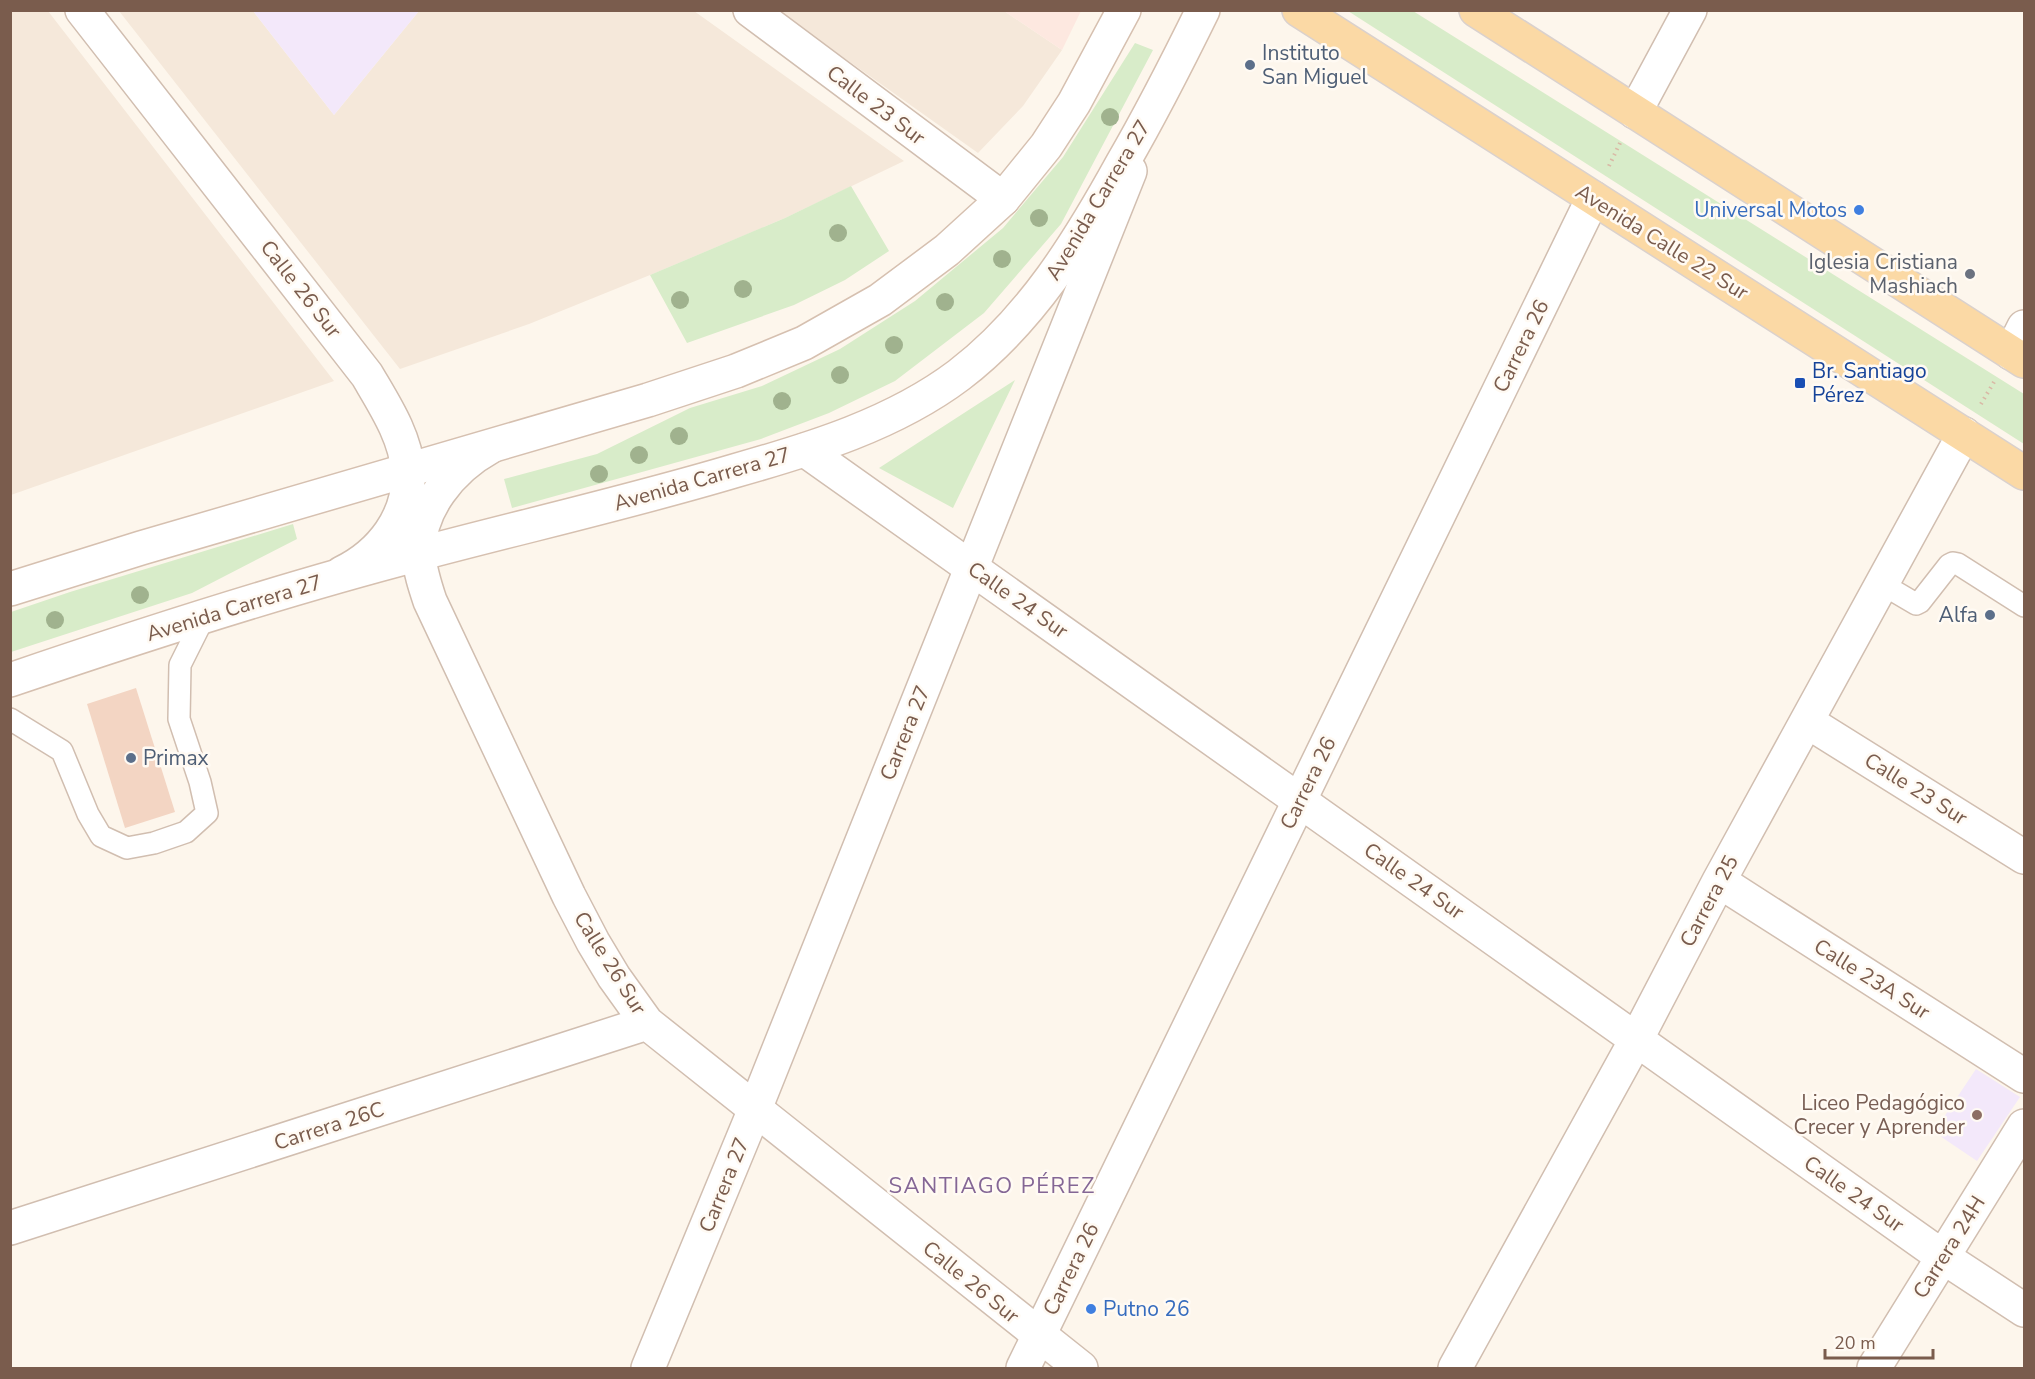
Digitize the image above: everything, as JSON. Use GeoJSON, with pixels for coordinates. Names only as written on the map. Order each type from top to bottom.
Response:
{"type":"FeatureCollection","features":[{"type":"Feature","properties":{"kind":"main road","name":"Avenida Calle 22 Sur"},"geometry":{"type":"LineString","coordinates":[[1299,10],[2025,473]]}},
{"type":"Feature","properties":{"kind":"main road"},"geometry":{"type":"LineString","coordinates":[[1476,10],[1635,112],[2020,347]]}},
{"type":"Feature","properties":{"kind":"street","name":"Calle 26 Sur"},"geometry":{"type":"LineString","coordinates":[[82,10],[368,375],[387,408],[408,470],[404,504],[390,534],[367,559],[333,578]]}},
{"type":"Feature","properties":{"kind":"street","name":"Calle 23 Sur"},"geometry":{"type":"LineString","coordinates":[[750,10],[1003,200]]}},
{"type":"Feature","properties":{"kind":"street"},"geometry":{"type":"LineString","coordinates":[[10,589],[725,375],[804,344],[880,300],[947,250],[1003,200],[1046,146],[1074,103],[1124,10]]}},
{"type":"Feature","properties":{"kind":"street","name":"Avenida Carrera 27"},"geometry":{"type":"LineString","coordinates":[[10,680],[118,643],[333,578],[626,502],[805,450],[863,428],[913,403],[958,375],[999,339],[1043,291],[1088,225],[1160,98],[1203,10]]}},
{"type":"Feature","properties":{"kind":"street"},"geometry":{"type":"LineString","coordinates":[[1635,112],[1690,10]]}},
{"type":"Feature","properties":{"kind":"street","name":"Carrera 27"},"geometry":{"type":"LineString","coordinates":[[648,1368],[755,1109],[1160,98]]}},
{"type":"Feature","properties":{"kind":"street","name":"Carrera 26"},"geometry":{"type":"LineString","coordinates":[[1023,1368],[1593,198]]}},
{"type":"Feature","properties":{"kind":"street","name":"Carrera 25"},"geometry":{"type":"LineString","coordinates":[[1455,1368],[1636,1040],[1719,881],[1964,434]]}},
{"type":"Feature","properties":{"kind":"street","name":"Calle 26 Sur"},"geometry":{"type":"LineString","coordinates":[[492,446],[472,457],[459,468],[439,492],[425,522],[419,554],[422,576],[430,601],[569,896],[592,942],[614,977],[647,1023],[1081,1368]]}},
{"type":"Feature","properties":{"kind":"street","name":"Calle 24 Sur"},"geometry":{"type":"LineString","coordinates":[[805,450],[1943,1257],[2025,1310]]}},
{"type":"Feature","properties":{"kind":"street","name":"Calle 23 Sur"},"geometry":{"type":"LineString","coordinates":[[1808,722],[2025,856]]}},
{"type":"Feature","properties":{"kind":"street","name":"Calle 23A Sur"},"geometry":{"type":"LineString","coordinates":[[1719,881],[2025,1076]]}},
{"type":"Feature","properties":{"kind":"street","name":"Carrera 26C"},"geometry":{"type":"LineString","coordinates":[[10,1228],[647,1023]]}},
{"type":"Feature","properties":{"kind":"street","name":"Carrera 24H"},"geometry":{"type":"LineString","coordinates":[[1874,1368],[2025,1126]]}},
{"type":"Feature","properties":{"kind":"lane"},"geometry":{"type":"LineString","coordinates":[[1882,584],[1916,604],[1953,563],[2025,606]]}},
{"type":"Feature","properties":{"kind":"lane"},"geometry":{"type":"LineString","coordinates":[[10,718],[62,751],[88,814],[101,836],[127,848],[154,843],[186,832],[207,813],[200,782],[179,719],[180,665],[204,617]]}},
{"type":"Feature","properties":{"kind":"path"},"geometry":{"type":"LineString","coordinates":[[1593,198],[1635,112]]}},
{"type":"Feature","properties":{"kind":"path"},"geometry":{"type":"LineString","coordinates":[[1964,434],[2020,347]]}},
{"type":"Feature","properties":{"kind":"shaded area"},"geometry":{"type":"Polygon","coordinates":[[[783,10],[1004,11],[1062,50],[1023,106],[978,153],[781,13],[783,10]]]}},
{"type":"Feature","properties":{"kind":"shaded area"},"geometry":{"type":"Polygon","coordinates":[[[10,11],[48,11],[334,381],[11,495],[10,11]]]}},
{"type":"Feature","properties":{"kind":"shaded area"},"geometry":{"type":"Polygon","coordinates":[[[119,11],[253,11],[334,115],[419,11],[694,11],[904,161],[785,218],[655,273],[529,324],[400,369],[119,11]]]}},
{"type":"Feature","properties":{"kind":"shaded area"},"geometry":{"type":"Polygon","coordinates":[[[253,11],[419,11],[334,115],[253,11]]]}},
{"type":"Feature","properties":{"kind":"shaded area"},"geometry":{"type":"Polygon","coordinates":[[[1004,11],[1081,11],[1062,50],[1004,11]]]}},
{"type":"Feature","properties":{"kind":"shaded area","name":"Liceo Pedagógico Crecer y Aprender"},"geometry":{"type":"Polygon","coordinates":[[[1976,1069],[2020,1097],[1977,1161],[1934,1132],[1976,1069]]]}},
{"type":"Feature","properties":{"kind":"green space"},"geometry":{"type":"Polygon","coordinates":[[[1348,11],[1413,11],[2024,394],[2024,444],[1348,11]]]}},
{"type":"Feature","properties":{"kind":"green space"},"geometry":{"type":"Polygon","coordinates":[[[1135,43],[1153,50],[1061,224],[984,313],[895,381],[829,413],[761,439],[512,508],[504,479],[597,454],[690,408],[762,386],[840,349],[915,301],[1003,228],[1063,157],[1135,43]]]}},
{"type":"Feature","properties":{"kind":"green space"},"geometry":{"type":"Polygon","coordinates":[[[851,186],[889,251],[845,280],[794,305],[687,343],[650,275],[785,218],[851,186]]]}},
{"type":"Feature","properties":{"kind":"green space"},"geometry":{"type":"Polygon","coordinates":[[[1015,380],[953,508],[879,468],[1015,380]]]}},
{"type":"Feature","properties":{"kind":"green space"},"geometry":{"type":"Polygon","coordinates":[[[293,524],[297,539],[192,593],[11,652],[11,612],[293,524]]]}},
{"type":"Feature","properties":{"kind":"building","name":"Primax"},"geometry":{"type":"Polygon","coordinates":[[[136,688],[175,812],[125,828],[87,704],[136,688]]]}},
{"type":"Feature","properties":{"kind":"place","name":"Instituto San Miguel"},"geometry":{"type":"Point","coordinates":[1250,65]}},
{"type":"Feature","properties":{"kind":"place","name":"Universal Motos"},"geometry":{"type":"Point","coordinates":[1859,210]}},
{"type":"Feature","properties":{"kind":"place","name":"Iglesia Cristiana Mashiach"},"geometry":{"type":"Point","coordinates":[1970,274]}},
{"type":"Feature","properties":{"kind":"place","name":"Br. Santiago Pérez"},"geometry":{"type":"Point","coordinates":[1800,383]}},
{"type":"Feature","properties":{"kind":"place","name":"Alfa"},"geometry":{"type":"Point","coordinates":[1990,615]}},
{"type":"Feature","properties":{"kind":"place","name":"Primax"},"geometry":{"type":"Point","coordinates":[131,758]}},
{"type":"Feature","properties":{"kind":"place","name":"Liceo Pedagógico Crecer y Aprender"},"geometry":{"type":"Point","coordinates":[1977,1115]}},
{"type":"Feature","properties":{"kind":"place","name":"Putno 26"},"geometry":{"type":"Point","coordinates":[1091,1309]}},
{"type":"Feature","properties":{"kind":"district","name":"SANTIAGO PÉREZ"},"geometry":{"type":"Point","coordinates":[992,1186]}}]}
